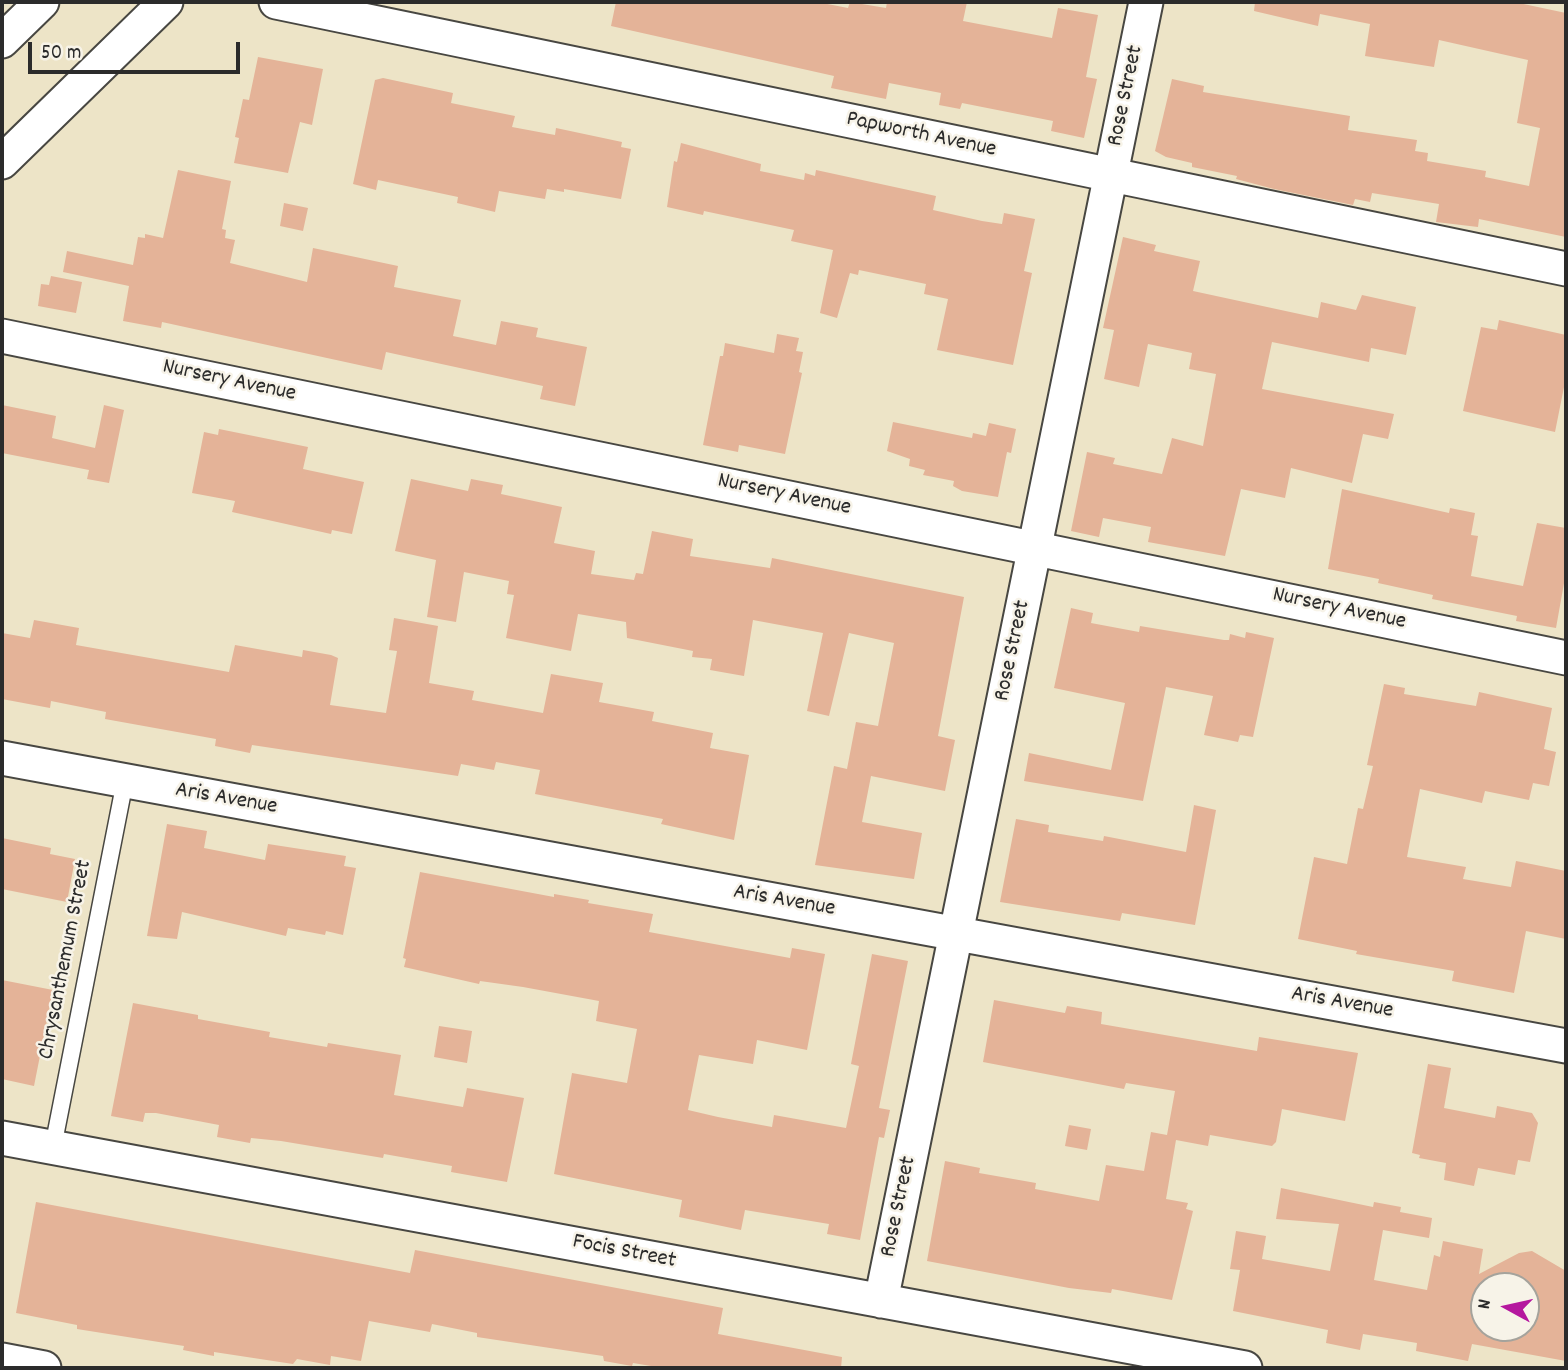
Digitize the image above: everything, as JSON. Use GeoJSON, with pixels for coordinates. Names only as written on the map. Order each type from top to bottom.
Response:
{"type":"FeatureCollection","features":[{"type":"Feature","properties":{"kind":"street"},"geometry":{"type":"LineString","coordinates":[[2,41],[42,2]]}},
{"type":"Feature","properties":{"kind":"street"},"geometry":{"type":"LineString","coordinates":[[2,162],[166,2]]}},
{"type":"Feature","properties":{"kind":"street","name":"Papworth Avenue"},"geometry":{"type":"LineString","coordinates":[[276,2],[1566,269]]}},
{"type":"Feature","properties":{"kind":"street","name":"Rose Street"},"geometry":{"type":"LineString","coordinates":[[881,1301],[1146,2]]}},
{"type":"Feature","properties":{"kind":"street","name":"Nursery Avenue"},"geometry":{"type":"LineString","coordinates":[[2,336],[1566,658]]}},
{"type":"Feature","properties":{"kind":"street","name":"Aris Avenue"},"geometry":{"type":"LineString","coordinates":[[2,758],[1566,1046]]}},
{"type":"Feature","properties":{"kind":"street","name":"Focis Street"},"geometry":{"type":"LineString","coordinates":[[2,1138],[1245,1368]]}},
{"type":"Feature","properties":{"kind":"lane","name":"Chrysanthemum Street"},"geometry":{"type":"LineString","coordinates":[[53,1147],[125,781]]}},
{"type":"Feature","properties":{"kind":"building"},"geometry":{"type":"Polygon","coordinates":[[[616,2],[817,2],[848,8],[850,2],[886,8],[887,2],[967,2],[963,21],[1052,38],[1058,8],[1098,15],[1086,77],[1097,79],[1084,138],[1051,131],[1053,121],[962,103],[960,109],[939,105],[941,93],[889,83],[886,99],[831,88],[834,76],[611,26],[616,2]]]}},
{"type":"Feature","properties":{"kind":"building"},"geometry":{"type":"Polygon","coordinates":[[[1255,2],[1514,2],[1566,13],[1566,237],[1479,219],[1478,227],[1436,222],[1439,204],[1372,193],[1370,202],[1355,199],[1353,205],[1274,189],[1236,179],[1237,176],[1192,167],[1192,163],[1166,157],[1155,151],[1172,79],[1204,86],[1203,92],[1350,116],[1348,130],[1417,140],[1415,151],[1428,153],[1427,161],[1486,171],[1485,177],[1529,186],[1540,128],[1517,123],[1528,60],[1439,40],[1434,67],[1365,56],[1370,24],[1320,14],[1318,26],[1254,11],[1255,2]]]}},
{"type":"Feature","properties":{"kind":"building"},"geometry":{"type":"Polygon","coordinates":[[[258,57],[323,69],[312,125],[300,122],[288,173],[234,163],[239,138],[235,137],[243,99],[249,100],[258,57]]]}},
{"type":"Feature","properties":{"kind":"building"},"geometry":{"type":"Polygon","coordinates":[[[383,78],[453,93],[451,103],[515,116],[512,127],[555,135],[556,128],[622,142],[621,147],[631,149],[621,199],[564,189],[564,192],[547,189],[545,199],[499,191],[495,212],[457,203],[458,197],[378,180],[376,190],[353,184],[375,80],[383,78]]]}},
{"type":"Feature","properties":{"kind":"building"},"geometry":{"type":"Polygon","coordinates":[[[681,143],[761,164],[760,171],[804,180],[805,173],[815,176],[816,170],[936,196],[933,210],[982,221],[1002,224],[1004,213],[1035,219],[1024,271],[1032,273],[1013,365],[937,350],[948,299],[924,294],[926,284],[859,270],[858,275],[850,273],[837,318],[820,313],[833,250],[791,241],[794,230],[704,211],[703,215],[667,207],[674,161],[677,162],[681,143]]]}},
{"type":"Feature","properties":{"kind":"building"},"geometry":{"type":"Polygon","coordinates":[[[178,170],[231,181],[222,229],[226,230],[225,238],[235,240],[230,263],[307,282],[313,248],[398,266],[394,287],[461,300],[453,336],[496,345],[501,321],[538,328],[536,337],[587,347],[575,406],[540,399],[543,386],[386,352],[382,370],[162,322],[161,328],[123,321],[129,286],[63,272],[67,251],[133,265],[138,237],[145,238],[145,234],[163,238],[178,170]]]}},
{"type":"Feature","properties":{"kind":"building"},"geometry":{"type":"Polygon","coordinates":[[[284,203],[308,208],[303,231],[280,226],[284,203]]]}},
{"type":"Feature","properties":{"kind":"building"},"geometry":{"type":"Polygon","coordinates":[[[1123,237],[1156,245],[1154,251],[1200,261],[1193,291],[1318,318],[1321,302],[1356,310],[1362,295],[1416,307],[1406,355],[1371,348],[1369,362],[1272,342],[1262,389],[1394,414],[1388,439],[1363,434],[1352,483],[1291,468],[1285,498],[1241,489],[1225,556],[1148,542],[1151,527],[1103,518],[1099,537],[1071,531],[1087,452],[1115,458],[1113,464],[1162,474],[1172,438],[1203,446],[1216,374],[1189,369],[1192,353],[1148,344],[1139,387],[1104,379],[1114,330],[1103,328],[1123,237]]]}},
{"type":"Feature","properties":{"kind":"building"},"geometry":{"type":"Polygon","coordinates":[[[51,276],[82,282],[76,313],[38,306],[41,284],[49,285],[51,276]]]}},
{"type":"Feature","properties":{"kind":"building"},"geometry":{"type":"Polygon","coordinates":[[[1499,320],[1566,335],[1566,377],[1555,432],[1463,411],[1481,327],[1497,330],[1499,320]]]}},
{"type":"Feature","properties":{"kind":"building"},"geometry":{"type":"Polygon","coordinates":[[[777,334],[799,338],[796,351],[803,352],[799,372],[802,373],[785,454],[739,445],[738,452],[703,445],[720,356],[723,356],[725,343],[774,353],[777,334]]]}},
{"type":"Feature","properties":{"kind":"building"},"geometry":{"type":"Polygon","coordinates":[[[2,405],[56,416],[52,438],[95,448],[104,405],[124,410],[109,483],[87,479],[89,470],[2,453],[2,405]]]}},
{"type":"Feature","properties":{"kind":"building"},"geometry":{"type":"Polygon","coordinates":[[[893,422],[972,438],[973,433],[986,436],[989,423],[1016,429],[1011,453],[1007,452],[998,497],[962,491],[953,486],[954,481],[923,475],[925,470],[909,466],[910,459],[887,451],[893,422]]]}},
{"type":"Feature","properties":{"kind":"building"},"geometry":{"type":"Polygon","coordinates":[[[219,429],[308,447],[303,469],[364,482],[352,534],[332,530],[331,534],[232,512],[235,501],[192,493],[204,432],[218,435],[219,429]]]}},
{"type":"Feature","properties":{"kind":"building"},"geometry":{"type":"Polygon","coordinates":[[[411,479],[468,491],[471,479],[503,485],[501,494],[562,507],[554,543],[595,551],[591,574],[634,580],[636,573],[643,574],[652,531],[693,539],[690,556],[770,568],[772,558],[964,597],[938,736],[955,740],[945,791],[871,776],[862,822],[922,833],[914,879],[815,865],[834,766],[847,769],[856,722],[878,726],[894,643],[849,633],[829,716],[807,711],[823,633],[753,620],[744,676],[710,670],[712,659],[692,657],[693,651],[627,638],[626,622],[578,614],[571,651],[506,638],[514,595],[507,594],[509,581],[464,572],[456,622],[427,617],[436,560],[395,551],[411,479]]]}},
{"type":"Feature","properties":{"kind":"building"},"geometry":{"type":"Polygon","coordinates":[[[1342,489],[1449,513],[1450,508],[1475,513],[1471,535],[1478,536],[1471,576],[1523,586],[1537,523],[1566,528],[1566,572],[1556,628],[1516,621],[1517,616],[1432,599],[1433,595],[1378,583],[1379,579],[1328,569],[1342,489]]]}},
{"type":"Feature","properties":{"kind":"building"},"geometry":{"type":"Polygon","coordinates":[[[1071,608],[1093,613],[1091,623],[1139,632],[1140,626],[1224,640],[1229,640],[1230,634],[1245,638],[1246,632],[1274,638],[1253,737],[1240,735],[1238,742],[1204,735],[1213,696],[1166,687],[1143,801],[1024,781],[1029,753],[1111,770],[1125,703],[1054,688],[1071,608]]]}},
{"type":"Feature","properties":{"kind":"building"},"geometry":{"type":"Polygon","coordinates":[[[394,618],[438,626],[429,683],[474,691],[472,700],[543,713],[551,674],[603,683],[599,702],[654,712],[652,721],[713,733],[710,748],[749,755],[734,840],[661,824],[663,819],[535,794],[540,770],[496,762],[494,770],[461,764],[458,776],[252,745],[250,753],[215,746],[216,739],[105,719],[106,712],[51,701],[50,708],[2,699],[2,633],[30,638],[34,620],[79,628],[76,645],[229,672],[235,645],[302,657],[303,650],[331,655],[338,658],[330,705],[386,713],[397,651],[389,650],[394,618]]]}},
{"type":"Feature","properties":{"kind":"building"},"geometry":{"type":"Polygon","coordinates":[[[1384,684],[1405,688],[1404,694],[1476,706],[1479,692],[1552,708],[1544,749],[1556,752],[1549,786],[1533,783],[1529,800],[1485,791],[1482,803],[1420,789],[1407,857],[1466,867],[1463,879],[1511,887],[1516,861],[1566,871],[1566,939],[1526,931],[1514,993],[1452,981],[1454,971],[1356,954],[1357,951],[1298,939],[1314,857],[1347,864],[1358,808],[1363,809],[1373,766],[1367,765],[1384,684]]]}},
{"type":"Feature","properties":{"kind":"building"},"geometry":{"type":"Polygon","coordinates":[[[1194,805],[1216,810],[1195,925],[1122,913],[1120,921],[1000,902],[1016,819],[1049,825],[1048,832],[1103,841],[1104,836],[1186,852],[1194,805]]]}},
{"type":"Feature","properties":{"kind":"building"},"geometry":{"type":"Polygon","coordinates":[[[167,824],[207,831],[204,848],[265,860],[268,844],[346,856],[344,866],[356,868],[343,935],[326,931],[325,935],[288,928],[286,936],[182,912],[177,939],[147,936],[167,824]]]}},
{"type":"Feature","properties":{"kind":"building"},"geometry":{"type":"Polygon","coordinates":[[[2,838],[51,848],[50,854],[75,859],[67,902],[2,889],[2,838]]]}},
{"type":"Feature","properties":{"kind":"building"},"geometry":{"type":"Polygon","coordinates":[[[420,872],[554,897],[554,894],[589,900],[588,903],[653,914],[649,932],[790,958],[792,948],[825,954],[807,1050],[757,1040],[753,1064],[699,1055],[688,1110],[772,1127],[774,1115],[846,1128],[859,1066],[851,1064],[872,954],[908,961],[879,1108],[890,1110],[884,1138],[879,1137],[860,1240],[827,1234],[829,1224],[745,1210],[741,1230],[679,1217],[682,1200],[554,1174],[572,1073],[627,1083],[637,1029],[596,1021],[599,1001],[523,987],[480,981],[479,984],[404,967],[406,959],[403,958],[420,872]]]}},
{"type":"Feature","properties":{"kind":"building"},"geometry":{"type":"Polygon","coordinates":[[[2,980],[53,990],[34,1086],[2,1079],[2,980]]]}},
{"type":"Feature","properties":{"kind":"building"},"geometry":{"type":"Polygon","coordinates":[[[994,1000],[1065,1013],[1067,1006],[1102,1012],[1101,1024],[1257,1051],[1259,1037],[1358,1053],[1345,1121],[1282,1109],[1276,1142],[1272,1146],[1210,1135],[1208,1146],[1176,1140],[1166,1199],[1188,1203],[1186,1209],[1193,1211],[1172,1300],[1112,1289],[1111,1293],[1069,1288],[927,1261],[945,1161],[980,1168],[979,1173],[1036,1183],[1035,1189],[1099,1201],[1106,1165],[1144,1171],[1151,1132],[1167,1135],[1175,1091],[1126,1083],[1124,1089],[983,1062],[994,1000]]]}},
{"type":"Feature","properties":{"kind":"building"},"geometry":{"type":"Polygon","coordinates":[[[133,1003],[198,1015],[198,1019],[270,1032],[269,1037],[401,1055],[394,1095],[463,1107],[467,1088],[524,1098],[507,1182],[451,1172],[452,1166],[384,1154],[383,1158],[281,1141],[251,1138],[250,1143],[217,1137],[219,1125],[156,1113],[145,1113],[143,1122],[111,1116],[133,1003]]]}},
{"type":"Feature","properties":{"kind":"building"},"geometry":{"type":"Polygon","coordinates":[[[439,1026],[472,1031],[467,1063],[434,1057],[439,1026]]]}},
{"type":"Feature","properties":{"kind":"building"},"geometry":{"type":"Polygon","coordinates":[[[1428,1064],[1451,1068],[1444,1108],[1495,1118],[1497,1106],[1532,1113],[1538,1123],[1530,1162],[1518,1160],[1515,1175],[1478,1168],[1474,1186],[1444,1180],[1446,1163],[1419,1158],[1420,1155],[1412,1153],[1428,1064]]]}},
{"type":"Feature","properties":{"kind":"building"},"geometry":{"type":"Polygon","coordinates":[[[1069,1125],[1091,1129],[1087,1150],[1065,1146],[1069,1125]]]}},
{"type":"Feature","properties":{"kind":"building"},"geometry":{"type":"Polygon","coordinates":[[[1281,1188],[1373,1207],[1374,1202],[1401,1207],[1400,1212],[1432,1218],[1429,1238],[1383,1230],[1374,1280],[1427,1290],[1434,1255],[1440,1257],[1443,1241],[1483,1249],[1479,1272],[1470,1272],[1470,1342],[1540,1342],[1540,1272],[1483,1272],[1519,1253],[1532,1251],[1566,1271],[1566,1361],[1472,1344],[1468,1361],[1416,1351],[1417,1343],[1363,1334],[1360,1350],[1326,1343],[1328,1330],[1233,1311],[1240,1270],[1230,1269],[1236,1231],[1266,1236],[1262,1259],[1330,1271],[1339,1224],[1276,1219],[1281,1188]]]}},
{"type":"Feature","properties":{"kind":"building"},"geometry":{"type":"Polygon","coordinates":[[[36,1202],[410,1273],[415,1250],[723,1308],[718,1334],[842,1357],[841,1368],[663,1368],[633,1363],[632,1366],[604,1361],[603,1356],[477,1337],[477,1333],[432,1324],[430,1332],[369,1321],[361,1361],[331,1356],[330,1365],[297,1359],[293,1364],[214,1352],[214,1356],[183,1350],[184,1346],[77,1329],[77,1325],[16,1313],[36,1202]]]}}]}
